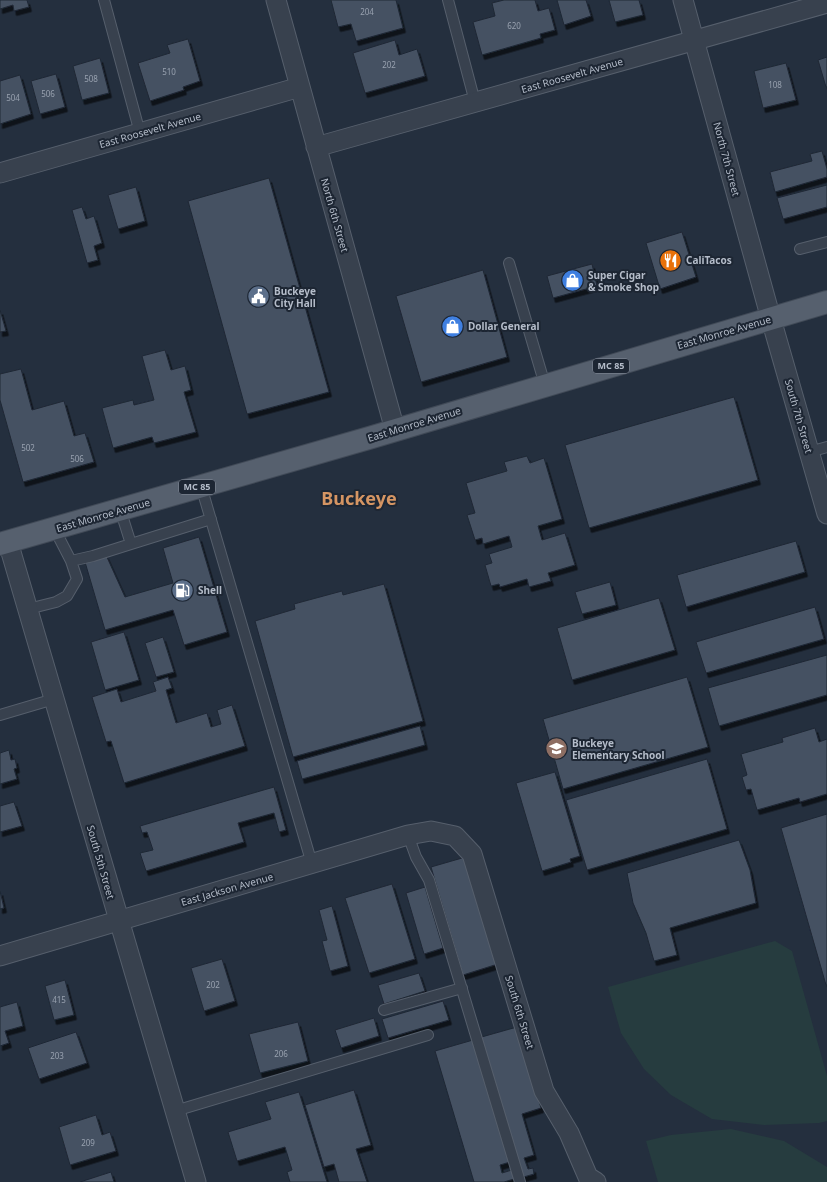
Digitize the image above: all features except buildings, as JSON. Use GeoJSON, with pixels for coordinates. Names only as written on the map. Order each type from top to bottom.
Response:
{"type":"FeatureCollection","features":[{"type":"Feature","properties":{"kind":"main road","name":"East Monroe Avenue"},"geometry":{"type":"LineString","coordinates":[[4,543],[827,302]]}},
{"type":"Feature","properties":{"kind":"street","name":"North 6th Street"},"geometry":{"type":"LineString","coordinates":[[276,0],[394,430]]}},
{"type":"Feature","properties":{"kind":"street","name":"North 7th Street"},"geometry":{"type":"LineString","coordinates":[[683,0],[771,318]]}},
{"type":"Feature","properties":{"kind":"street","name":"East Roosevelt Avenue"},"geometry":{"type":"LineString","coordinates":[[316,147],[827,3]]}},
{"type":"Feature","properties":{"kind":"street","name":"East Roosevelt Avenue"},"geometry":{"type":"LineString","coordinates":[[0,173],[300,88]]}},
{"type":"Feature","properties":{"kind":"street","name":"South 7th Street"},"geometry":{"type":"LineString","coordinates":[[771,318],[818,450],[827,514]]}},
{"type":"Feature","properties":{"kind":"street","name":"South 5th Street"},"geometry":{"type":"LineString","coordinates":[[4,543],[28,609],[196,1182]]}},
{"type":"Feature","properties":{"kind":"street","name":"East Jackson Avenue"},"geometry":{"type":"LineString","coordinates":[[0,956],[408,835],[431,831],[455,836]]}},
{"type":"Feature","properties":{"kind":"street","name":"South 6th Street"},"geometry":{"type":"LineString","coordinates":[[455,836],[472,854],[544,1091],[569,1133],[588,1177],[596,1182]]}},
{"type":"Feature","properties":{"kind":"lane"},"geometry":{"type":"LineString","coordinates":[[104,0],[140,133]]}},
{"type":"Feature","properties":{"kind":"lane"},"geometry":{"type":"LineString","coordinates":[[448,0],[475,102]]}},
{"type":"Feature","properties":{"kind":"lane"},"geometry":{"type":"LineString","coordinates":[[800,249],[827,242]]}},
{"type":"Feature","properties":{"kind":"lane"},"geometry":{"type":"LineString","coordinates":[[509,263],[544,385]]}},
{"type":"Feature","properties":{"kind":"lane"},"geometry":{"type":"LineString","coordinates":[[201,486],[312,864]]}},
{"type":"Feature","properties":{"kind":"lane"},"geometry":{"type":"LineString","coordinates":[[120,509],[131,544]]}},
{"type":"Feature","properties":{"kind":"lane"},"geometry":{"type":"LineString","coordinates":[[71,561],[93,556],[211,519]]}},
{"type":"Feature","properties":{"kind":"lane"},"geometry":{"type":"LineString","coordinates":[[28,609],[56,602],[67,596],[77,579],[71,561],[54,528]]}},
{"type":"Feature","properties":{"kind":"lane"},"geometry":{"type":"LineString","coordinates":[[0,715],[54,699]]}},
{"type":"Feature","properties":{"kind":"lane"},"geometry":{"type":"LineString","coordinates":[[408,835],[416,857],[429,880],[520,1182]]}},
{"type":"Feature","properties":{"kind":"lane"},"geometry":{"type":"LineString","coordinates":[[384,1010],[462,988]]}},
{"type":"Feature","properties":{"kind":"lane"},"geometry":{"type":"LineString","coordinates":[[175,1111],[428,1035]]}},
{"type":"Feature","properties":{"kind":"green space"},"geometry":{"type":"Polygon","coordinates":[[[775,941],[792,951],[827,1076],[827,1121],[819,1123],[764,1125],[712,1119],[671,1095],[644,1069],[621,1033],[608,987],[775,941]]]}},
{"type":"Feature","properties":{"kind":"green space"},"geometry":{"type":"Polygon","coordinates":[[[731,1129],[784,1141],[827,1167],[827,1182],[658,1182],[646,1141],[671,1135],[731,1129]]]}},
{"type":"Feature","properties":{"kind":"place","name":"CaliTacos"},"geometry":{"type":"Point","coordinates":[671,260]}},
{"type":"Feature","properties":{"kind":"place","name":"Super Cigar & Smoke Shop"},"geometry":{"type":"Point","coordinates":[572,281]}},
{"type":"Feature","properties":{"kind":"place","name":"Buckeye City Hall"},"geometry":{"type":"Point","coordinates":[258,297]}},
{"type":"Feature","properties":{"kind":"place","name":"Dollar General"},"geometry":{"type":"Point","coordinates":[452,326]}},
{"type":"Feature","properties":{"kind":"place","name":"Shell"},"geometry":{"type":"Point","coordinates":[182,590]}},
{"type":"Feature","properties":{"kind":"place","name":"Buckeye Elementary School"},"geometry":{"type":"Point","coordinates":[557,749]}},
{"type":"Feature","properties":{"kind":"district","name":"Buckeye"},"geometry":{"type":"Point","coordinates":[359,499]}}]}
